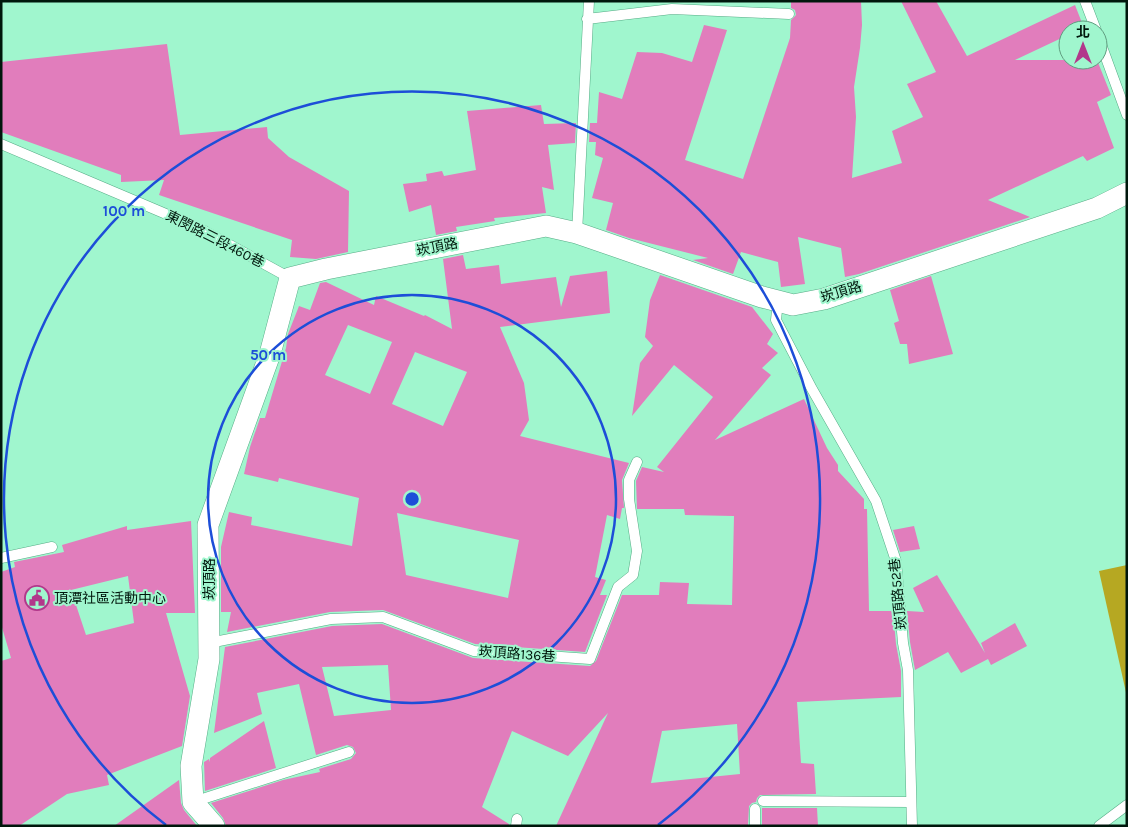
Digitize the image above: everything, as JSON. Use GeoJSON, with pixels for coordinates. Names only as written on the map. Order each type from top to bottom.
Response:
{"type":"FeatureCollection","features":[{"type":"Feature","properties":{"kind":"street","name":"崁頂路"},"geometry":{"type":"LineString","coordinates":[[193,802],[191,766],[209,659],[208,525],[270,354],[290,278],[326,269],[546,226],[577,233],[793,305],[824,299],[1097,208],[1127,193]]}},
{"type":"Feature","properties":{"kind":"street"},"geometry":{"type":"LineString","coordinates":[[193,802],[214,826]]}},
{"type":"Feature","properties":{"kind":"lane"},"geometry":{"type":"LineString","coordinates":[[577,233],[588,1]]}},
{"type":"Feature","properties":{"kind":"lane"},"geometry":{"type":"LineString","coordinates":[[1085,1],[1092,20]]}},
{"type":"Feature","properties":{"kind":"lane"},"geometry":{"type":"LineString","coordinates":[[587,19],[672,9],[789,14]]}},
{"type":"Feature","properties":{"kind":"lane"},"geometry":{"type":"LineString","coordinates":[[1108,63],[1127,115]]}},
{"type":"Feature","properties":{"kind":"lane","name":"東閔路三段460巷"},"geometry":{"type":"LineString","coordinates":[[1,144],[199,228],[290,278]]}},
{"type":"Feature","properties":{"kind":"lane","name":"崁頂路52巷"},"geometry":{"type":"LineString","coordinates":[[778,301],[776,320],[812,389],[876,501],[896,561],[903,643],[908,670],[912,826]]}},
{"type":"Feature","properties":{"kind":"lane","name":"崁頂路136巷"},"geometry":{"type":"LineString","coordinates":[[209,643],[332,619],[383,617],[474,652],[590,659],[618,587],[633,575],[637,551],[629,499],[629,480],[637,462]]}},
{"type":"Feature","properties":{"kind":"lane"},"geometry":{"type":"LineString","coordinates":[[1,558],[52,548]]}},
{"type":"Feature","properties":{"kind":"lane"},"geometry":{"type":"LineString","coordinates":[[193,802],[349,752]]}},
{"type":"Feature","properties":{"kind":"lane"},"geometry":{"type":"LineString","coordinates":[[763,801],[911,802]]}},
{"type":"Feature","properties":{"kind":"lane"},"geometry":{"type":"LineString","coordinates":[[1099,826],[1127,805]]}},
{"type":"Feature","properties":{"kind":"lane"},"geometry":{"type":"LineString","coordinates":[[755,809],[755,826]]}},
{"type":"Feature","properties":{"kind":"shaded area"},"geometry":{"type":"Polygon","coordinates":[[[1127,565],[1127,697],[1099,571],[1127,565]]]}},
{"type":"Feature","properties":{"kind":"building"},"geometry":{"type":"Polygon","coordinates":[[[791,1],[861,1],[862,25],[854,87],[856,117],[852,178],[902,163],[892,131],[923,117],[907,84],[936,72],[901,1],[936,1],[967,56],[1075,5],[1081,20],[1058,20],[1058,40],[1015,60],[1058,60],[1058,70],[1101,70],[1111,95],[1097,102],[1114,148],[1087,161],[1083,156],[988,200],[1030,217],[859,274],[845,277],[841,248],[798,237],[805,284],[781,287],[778,262],[741,252],[733,274],[693,260],[708,258],[629,238],[606,230],[613,203],[592,198],[603,158],[595,155],[596,142],[589,142],[590,123],[597,123],[599,92],[622,99],[637,52],[662,53],[692,62],[704,25],[727,30],[685,160],[743,179],[790,38],[791,20],[796,15],[795,10],[791,8],[791,1]]]}},
{"type":"Feature","properties":{"kind":"building"},"geometry":{"type":"Polygon","coordinates":[[[167,44],[180,135],[267,127],[268,138],[289,157],[349,191],[348,252],[316,259],[290,257],[292,240],[159,195],[164,180],[121,182],[121,175],[1,132],[1,62],[167,44]]]}},
{"type":"Feature","properties":{"kind":"building"},"geometry":{"type":"Polygon","coordinates":[[[541,105],[544,124],[576,123],[575,143],[548,145],[554,190],[542,187],[546,213],[494,218],[495,221],[456,227],[457,231],[436,235],[431,205],[409,212],[403,184],[427,181],[426,174],[442,171],[444,176],[476,170],[467,111],[541,105]]]}},
{"type":"Feature","properties":{"kind":"building"},"geometry":{"type":"Polygon","coordinates":[[[463,255],[466,269],[499,265],[501,284],[556,277],[561,307],[570,276],[607,271],[610,313],[500,327],[524,383],[529,420],[520,436],[629,463],[622,480],[624,508],[622,508],[620,519],[607,515],[595,577],[606,580],[600,595],[607,595],[585,652],[475,644],[383,610],[330,612],[227,632],[231,612],[221,612],[221,547],[229,512],[252,517],[251,525],[352,546],[359,498],[279,478],[278,482],[244,474],[250,447],[260,418],[265,418],[286,348],[288,334],[299,306],[310,310],[320,283],[326,282],[374,305],[376,296],[425,315],[452,329],[443,259],[463,255]],[[348,325],[325,375],[370,394],[392,342],[348,325]],[[415,352],[392,404],[443,426],[467,372],[415,352]],[[397,513],[406,575],[508,598],[519,540],[397,513]]]}},
{"type":"Feature","properties":{"kind":"building"},"geometry":{"type":"Polygon","coordinates":[[[660,275],[752,307],[773,334],[767,344],[778,353],[762,368],[771,375],[715,440],[804,399],[827,448],[838,465],[838,471],[864,499],[864,509],[867,509],[869,611],[893,611],[901,671],[901,697],[797,702],[801,763],[814,764],[816,794],[760,795],[756,802],[749,806],[748,826],[556,826],[608,713],[568,756],[512,731],[482,807],[509,824],[509,826],[226,826],[223,818],[211,803],[283,780],[320,772],[319,769],[351,759],[356,753],[353,747],[347,745],[316,755],[299,684],[257,693],[262,714],[214,733],[225,647],[332,626],[382,624],[473,658],[590,666],[596,661],[622,595],[659,595],[660,582],[689,583],[687,604],[732,605],[734,516],[685,515],[684,509],[637,509],[636,481],[642,467],[664,472],[657,467],[713,397],[674,365],[632,416],[640,363],[653,346],[645,337],[650,300],[660,275]],[[388,665],[322,667],[334,716],[391,710],[388,665]],[[737,724],[662,731],[651,783],[740,774],[737,724]]]}},
{"type":"Feature","properties":{"kind":"building"},"geometry":{"type":"Polygon","coordinates":[[[931,276],[953,354],[909,364],[907,344],[900,344],[894,323],[899,321],[890,290],[931,276]]]}},
{"type":"Feature","properties":{"kind":"building"},"geometry":{"type":"Polygon","coordinates":[[[191,521],[195,613],[166,613],[190,696],[182,746],[107,775],[109,785],[67,794],[19,826],[1,826],[1,661],[11,658],[1,624],[1,572],[15,567],[14,562],[64,552],[62,545],[127,526],[127,530],[191,521]],[[128,576],[71,590],[86,635],[134,623],[128,576]]]}},
{"type":"Feature","properties":{"kind":"building"},"geometry":{"type":"Polygon","coordinates":[[[914,526],[920,549],[900,552],[893,530],[914,526]]]}},
{"type":"Feature","properties":{"kind":"building"},"geometry":{"type":"Polygon","coordinates":[[[937,575],[985,653],[981,643],[1015,623],[1027,646],[991,665],[988,659],[961,673],[948,652],[915,670],[907,611],[924,612],[913,588],[937,575]]]}},
{"type":"Feature","properties":{"kind":"building"},"geometry":{"type":"Polygon","coordinates":[[[264,721],[276,768],[205,791],[204,762],[209,759],[210,762],[210,758],[264,721]]]}},
{"type":"Feature","properties":{"kind":"building"},"geometry":{"type":"Polygon","coordinates":[[[179,780],[181,803],[184,810],[197,826],[114,826],[179,780]]]}},
{"type":"Feature","properties":{"kind":"building"},"geometry":{"type":"Polygon","coordinates":[[[762,808],[817,808],[818,826],[762,826],[762,808]]]}},
{"type":"Feature","properties":{"kind":"place","name":"頂潭社區活動中心"},"geometry":{"type":"Point","coordinates":[37,598]}}]}
